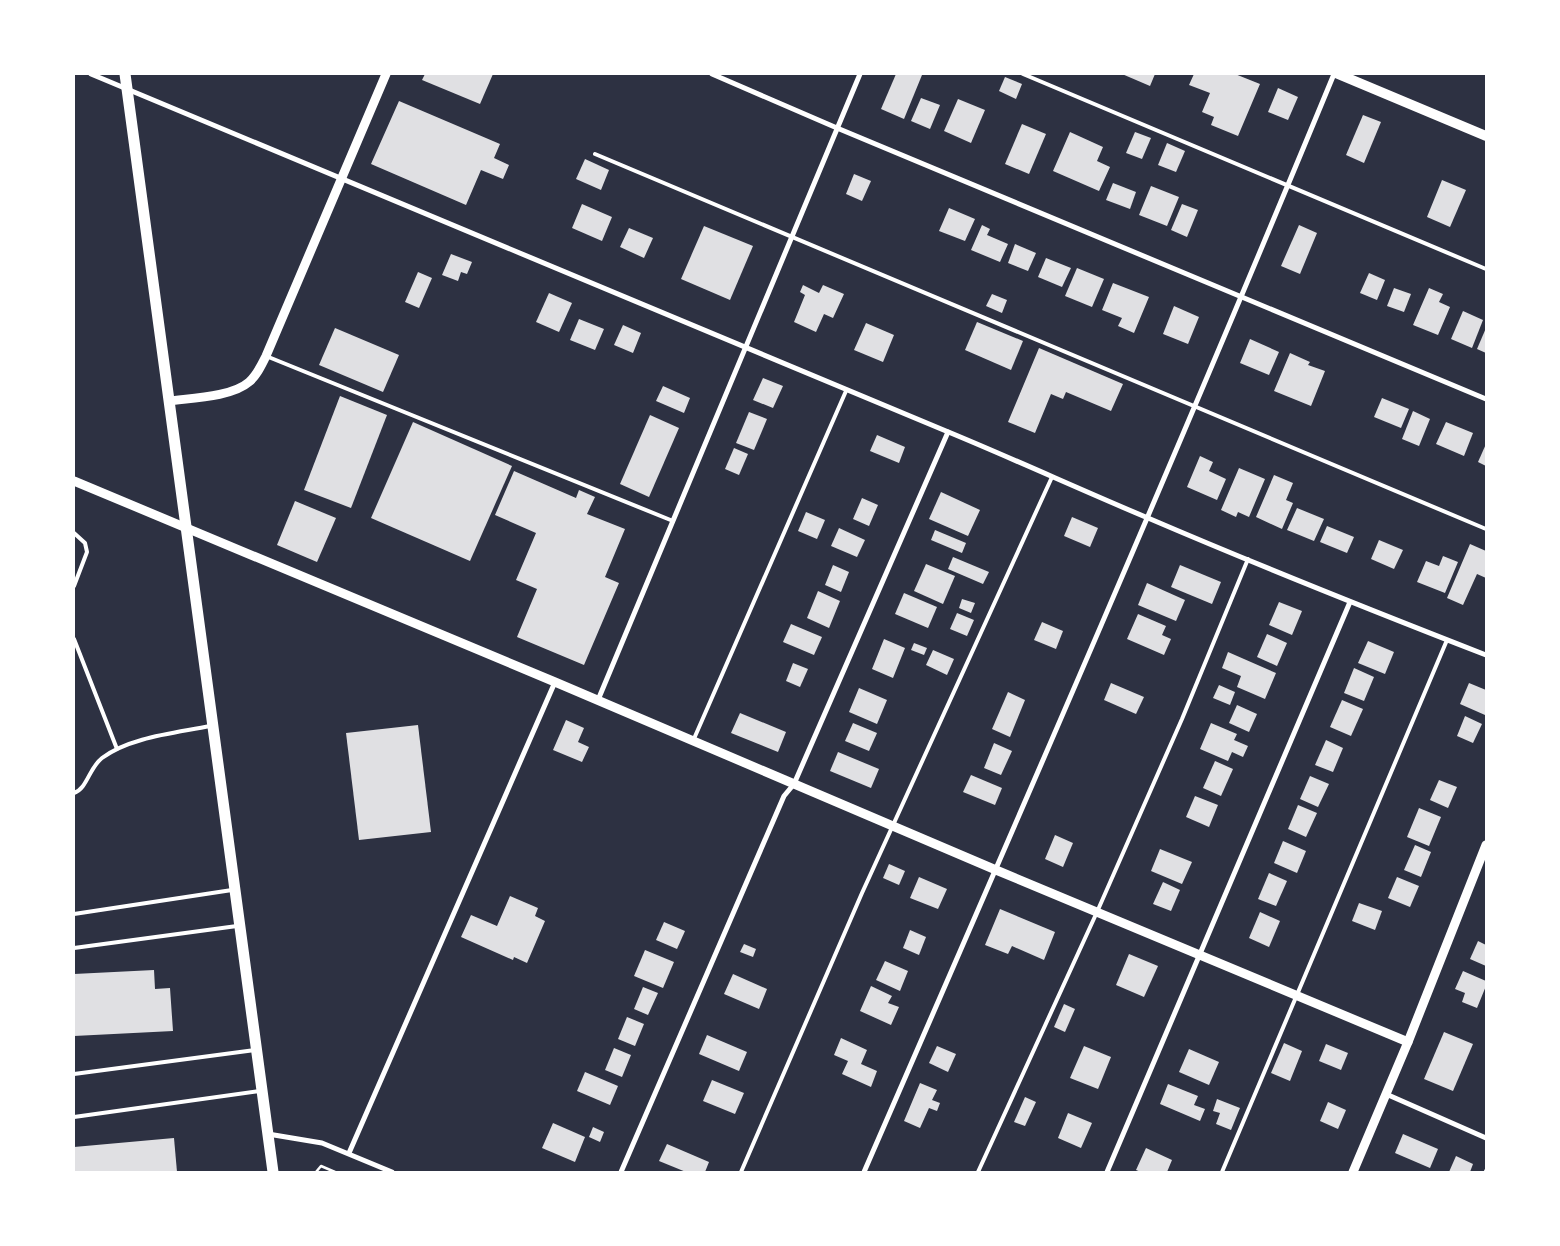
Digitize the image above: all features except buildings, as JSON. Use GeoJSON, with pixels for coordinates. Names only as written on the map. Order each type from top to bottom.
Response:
{"type":"FeatureCollection","features":[{"type":"Feature","properties":{"kind":"main road"},"geometry":{"type":"LineString","coordinates":[[125,74],[273,1172]]}},
{"type":"Feature","properties":{"kind":"main road"},"geometry":{"type":"LineString","coordinates":[[1338,74],[1486,136]]}},
{"type":"Feature","properties":{"kind":"street"},"geometry":{"type":"LineString","coordinates":[[91,74],[341,178],[543,265],[948,432],[1248,560],[1486,655]]}},
{"type":"Feature","properties":{"kind":"street"},"geometry":{"type":"LineString","coordinates":[[169,401],[225,393],[247,384],[256,374],[266,356],[386,74]]}},
{"type":"Feature","properties":{"kind":"street"},"geometry":{"type":"LineString","coordinates":[[712,74],[1486,399]]}},
{"type":"Feature","properties":{"kind":"street"},"geometry":{"type":"LineString","coordinates":[[598,700],[860,74]]}},
{"type":"Feature","properties":{"kind":"street"},"geometry":{"type":"LineString","coordinates":[[864,1172],[1148,518],[1242,298],[1334,74]]}},
{"type":"Feature","properties":{"kind":"street"},"geometry":{"type":"LineString","coordinates":[[621,1172],[784,796],[794,784],[948,432]]}},
{"type":"Feature","properties":{"kind":"street"},"geometry":{"type":"LineString","coordinates":[[74,481],[1408,1042]]}},
{"type":"Feature","properties":{"kind":"street"},"geometry":{"type":"LineString","coordinates":[[1107,1172],[1350,602]]}},
{"type":"Feature","properties":{"kind":"street"},"geometry":{"type":"LineString","coordinates":[[349,1153],[555,682]]}},
{"type":"Feature","properties":{"kind":"street"},"geometry":{"type":"LineString","coordinates":[[1353,1172],[1408,1042],[1486,845]]}},
{"type":"Feature","properties":{"kind":"street"},"geometry":{"type":"LineString","coordinates":[[1386,1094],[1486,1138]]}},
{"type":"Feature","properties":{"kind":"street"},"geometry":{"type":"LineString","coordinates":[[268,1134],[322,1143],[392,1172]]}},
{"type":"Feature","properties":{"kind":"lane"},"geometry":{"type":"LineString","coordinates":[[1024,74],[1486,269]]}},
{"type":"Feature","properties":{"kind":"lane"},"geometry":{"type":"LineString","coordinates":[[595,154],[1486,530]]}},
{"type":"Feature","properties":{"kind":"lane"},"geometry":{"type":"LineString","coordinates":[[266,356],[672,521]]}},
{"type":"Feature","properties":{"kind":"lane"},"geometry":{"type":"LineString","coordinates":[[693,741],[846,391]]}},
{"type":"Feature","properties":{"kind":"lane"},"geometry":{"type":"LineString","coordinates":[[740,1172],[862,894],[1052,477]]}},
{"type":"Feature","properties":{"kind":"lane"},"geometry":{"type":"LineString","coordinates":[[74,533],[85,543],[87,552],[74,586]]}},
{"type":"Feature","properties":{"kind":"lane"},"geometry":{"type":"LineString","coordinates":[[978,1172],[1097,912],[1182,719],[1248,560]]}},
{"type":"Feature","properties":{"kind":"lane"},"geometry":{"type":"LineString","coordinates":[[74,639],[117,750]]}},
{"type":"Feature","properties":{"kind":"lane"},"geometry":{"type":"LineString","coordinates":[[1222,1172],[1447,640]]}},
{"type":"Feature","properties":{"kind":"lane"},"geometry":{"type":"LineString","coordinates":[[74,794],[82,788],[94,764],[103,756],[132,742],[212,725]]}},
{"type":"Feature","properties":{"kind":"lane"},"geometry":{"type":"LineString","coordinates":[[74,914],[234,889]]}},
{"type":"Feature","properties":{"kind":"lane"},"geometry":{"type":"LineString","coordinates":[[74,948],[240,926]]}},
{"type":"Feature","properties":{"kind":"lane"},"geometry":{"type":"LineString","coordinates":[[74,1074],[256,1050]]}},
{"type":"Feature","properties":{"kind":"lane"},"geometry":{"type":"LineString","coordinates":[[74,1117],[262,1091]]}},
{"type":"Feature","properties":{"kind":"path"},"geometry":{"type":"LineString","coordinates":[[316,1172],[321,1166],[335,1172]]}}]}
